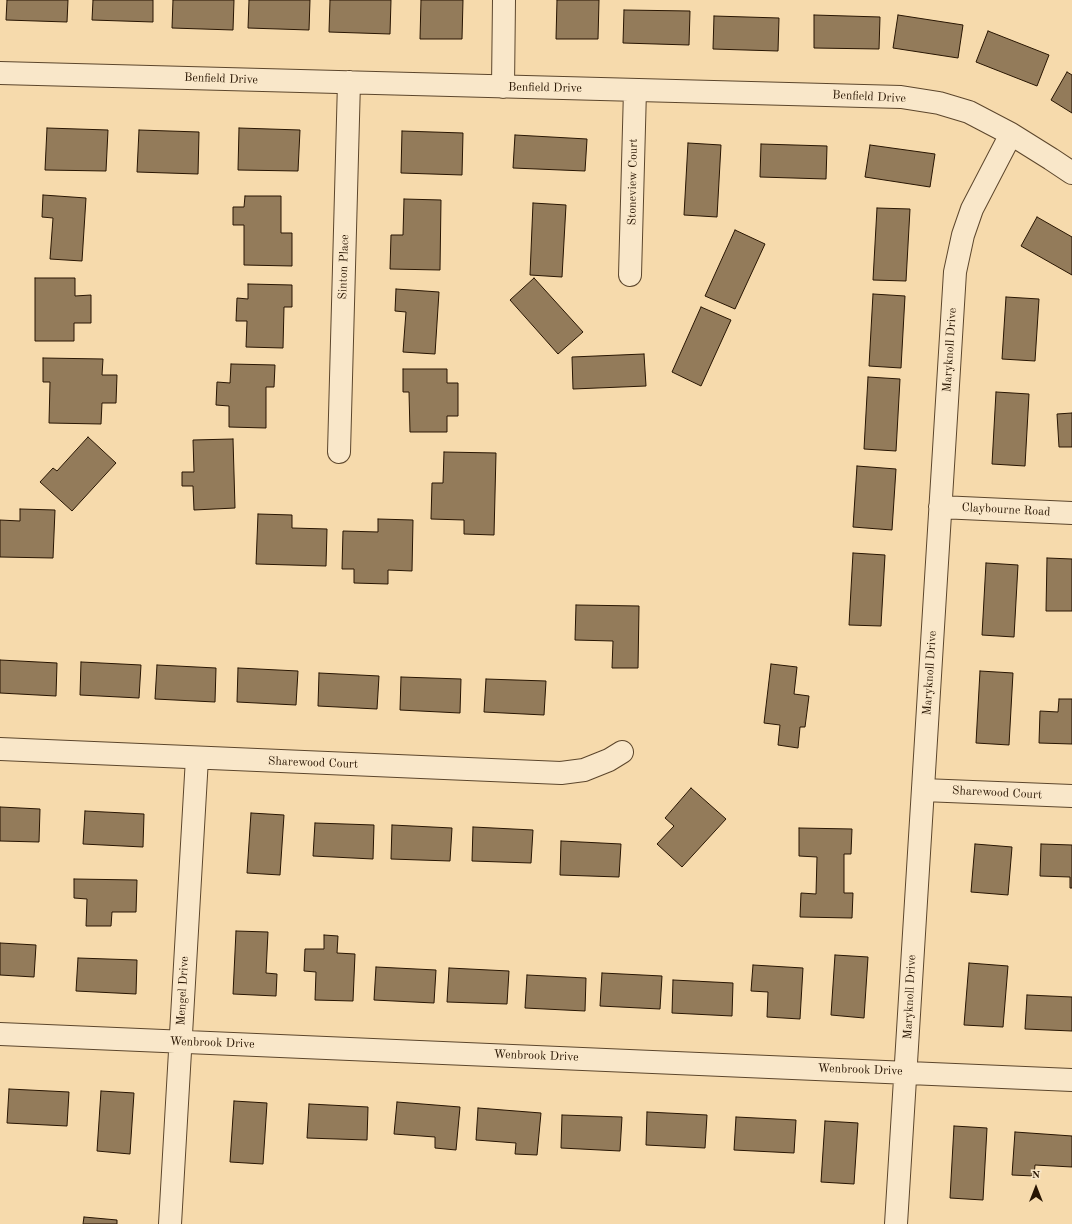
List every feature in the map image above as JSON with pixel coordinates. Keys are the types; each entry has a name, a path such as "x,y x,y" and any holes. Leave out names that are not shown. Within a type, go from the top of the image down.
{"street":[{"path":"503,87 504,0"},
{"name":"Benfield Drive","path":"0,73 901,97 939,103 969,112 1011,134 1051,158 1072,174"},
{"name":"Sinton Place","path":"339,452 349,82"},
{"name":"Stoneview Court","path":"630,275 635,90"},
{"name":"Maryknoll Drive","path":"896,1224 955,272 963,235 972,209 1011,134"},
{"name":"Claybourne Road","path":"940,507 1072,513"},
{"name":"Sharewood Court","path":"0,750 561,773 584,770 609,760 622,752"},
{"name":"Mengel Drive","path":"170,1224 197,758"},
{"name":"Sharewood Court","path":"923,790 1072,796"},
{"name":"Wenbrook Drive","path":"0,1034 1072,1080"}],"building":[{"path":"7,0 68,0 67,22 6,20"},
{"path":"93,0 153,0 153,22 92,20"},
{"path":"173,0 234,0 233,30 172,28"},
{"path":"249,0 310,0 309,30 248,28"},
{"path":"330,0 391,0 390,34 329,32"},
{"path":"421,0 463,0 462,39 420,39"},
{"path":"557,0 599,0 598,39 556,39"},
{"path":"624,10 690,11 689,45 623,43"},
{"path":"814,15 880,17 879,49 814,48"},
{"path":"898,15 963,25 958,58 893,48"},
{"path":"714,16 779,18 778,51 713,49"},
{"path":"988,31 1049,55 1037,86 976,62"},
{"path":"1067,72 1072,75 1072,113 1051,100"},
{"path":"47,128 108,130 106,171 45,170"},
{"path":"239,128 300,130 298,171 238,170"},
{"path":"139,130 199,132 198,174 137,172"},
{"path":"402,131 463,133 462,175 401,173"},
{"path":"515,135 587,139 585,171 513,168"},
{"path":"688,143 721,145 717,217 684,215"},
{"path":"761,144 827,146 826,179 760,177"},
{"path":"870,145 935,154 930,187 865,177"},
{"path":"43,195 86,198 82,261 50,259 53,218 42,217"},
{"path":"245,196 281,196 281,233 292,233 292,266 244,265 244,225 233,225 233,207 244,207"},
{"path":"404,199 441,200 440,270 390,269 391,235 403,235"},
{"path":"533,203 566,205 562,277 530,275"},
{"path":"877,208 910,209 906,281 873,280"},
{"path":"1037,217 1072,237 1072,275 1021,246"},
{"path":"735,230 765,244 735,309 705,296"},
{"path":"35,278 75,278 75,296 91,295 91,323 74,323 74,341 35,341"},
{"path":"534,278 583,332 558,354 510,300"},
{"path":"248,284 292,285 292,307 284,307 283,348 246,347 247,321 236,321 237,298 248,299"},
{"path":"396,289 439,292 435,354 403,352 406,312 395,311"},
{"path":"873,294 905,296 901,368 869,366"},
{"path":"1006,297 1039,299 1035,361 1002,359"},
{"path":"701,307 731,320 701,386 672,372"},
{"path":"644,354 646,386 573,389 572,357"},
{"path":"43,358 103,359 102,375 117,375 116,403 102,403 101,424 49,423 50,382 43,382"},
{"path":"231,364 275,365 274,387 266,387 266,428 229,427 229,406 216,405 217,382 230,383"},
{"path":"403,369 447,369 447,383 458,383 458,416 447,416 447,432 410,432 409,392 403,392"},
{"path":"868,377 900,379 896,451 864,449"},
{"path":"996,392 1029,394 1025,466 992,464"},
{"path":"1072,413 1072,447 1059,447 1057,414"},
{"path":"88,437 116,463 72,511 40,482 53,468 57,471"},
{"path":"233,439 235,508 194,510 193,486 182,486 182,472 194,472 193,440"},
{"path":"444,452 496,453 494,535 464,534 464,520 431,519 432,483 443,483"},
{"path":"857,466 896,469 892,530 853,527"},
{"path":"20,509 55,510 53,558 0,557 0,520 20,521"},
{"path":"258,514 292,515 292,528 327,529 326,566 256,564"},
{"path":"378,519 413,520 412,571 388,570 388,584 354,583 354,569 342,569 343,531 378,532"},
{"path":"853,553 885,555 881,626 849,625"},
{"path":"1047,558 1072,559 1072,611 1046,611"},
{"path":"986,563 1018,565 1014,637 982,635"},
{"path":"576,605 639,606 638,668 612,668 613,641 575,640"},
{"path":"0,660 57,663 56,696 0,693"},
{"path":"81,662 141,665 139,698 80,695"},
{"path":"771,664 797,667 794,694 809,696 805,727 800,727 798,748 778,745 780,725 764,723"},
{"path":"157,665 216,668 215,702 155,699"},
{"path":"238,668 298,671 296,705 237,702"},
{"path":"980,671 1013,673 1009,745 976,743"},
{"path":"319,673 379,676 377,709 318,706"},
{"path":"401,677 461,679 460,713 400,710"},
{"path":"486,679 546,681 544,715 484,712"},
{"path":"1059,699 1072,699 1072,744 1039,743 1040,711 1058,712"},
{"path":"691,788 726,819 682,867 657,844 674,826 665,818"},
{"path":"0,807 40,809 39,842 0,841"},
{"path":"85,811 144,814 143,847 83,844"},
{"path":"251,813 284,815 280,875 247,873"},
{"path":"315,823 374,825 373,859 313,856"},
{"path":"392,825 452,828 450,861 391,859"},
{"path":"473,827 533,830 531,863 472,861"},
{"path":"799,828 852,829 851,854 844,854 844,893 853,893 852,918 800,917 801,893 816,894 817,857 799,856"},
{"path":"561,841 621,844 619,877 560,875"},
{"path":"975,844 1012,847 1008,895 971,892"},
{"path":"1041,844 1072,845 1072,888 1070,888 1070,877 1040,876"},
{"path":"74,879 137,880 136,912 112,912 111,926 86,926 87,899 74,898"},
{"path":"236,931 268,932 266,973 277,974 276,996 233,994"},
{"path":"324,935 338,936 337,953 355,954 353,1001 315,1000 316,972 304,971 305,949 324,949"},
{"path":"0,943 36,945 34,977 0,975"},
{"path":"835,955 868,957 864,1018 831,1015"},
{"path":"78,958 137,960 136,994 76,991"},
{"path":"969,963 1008,966 1003,1027 964,1025"},
{"path":"753,965 803,968 800,1019 767,1017 768,992 751,991"},
{"path":"376,967 436,970 434,1003 374,1000"},
{"path":"449,968 509,971 507,1004 447,1002"},
{"path":"602,973 662,976 660,1009 600,1006"},
{"path":"527,975 586,978 585,1011 525,1008"},
{"path":"673,980 733,983 732,1016 672,1013"},
{"path":"1027,995 1072,997 1072,1031 1025,1029"},
{"path":"9,1089 69,1092 67,1126 7,1123"},
{"path":"101,1091 134,1093 130,1154 97,1151"},
{"path":"234,1101 267,1103 263,1164 230,1162"},
{"path":"397,1102 460,1107 456,1150 435,1148 435,1137 394,1134"},
{"path":"309,1104 368,1107 367,1140 307,1138"},
{"path":"478,1108 541,1113 537,1155 515,1154 516,1143 476,1140"},
{"path":"647,1112 707,1115 705,1148 646,1145"},
{"path":"562,1115 622,1117 620,1151 561,1148"},
{"path":"736,1117 796,1120 794,1153 734,1150"},
{"path":"825,1121 858,1123 854,1184 821,1182"},
{"path":"954,1126 987,1128 983,1200 950,1198"},
{"path":"1015,1132 1072,1136 1072,1167 1035,1165 1034,1176 1012,1175"},
{"path":"84,1217 117,1220 117,1224 83,1224"}]}
